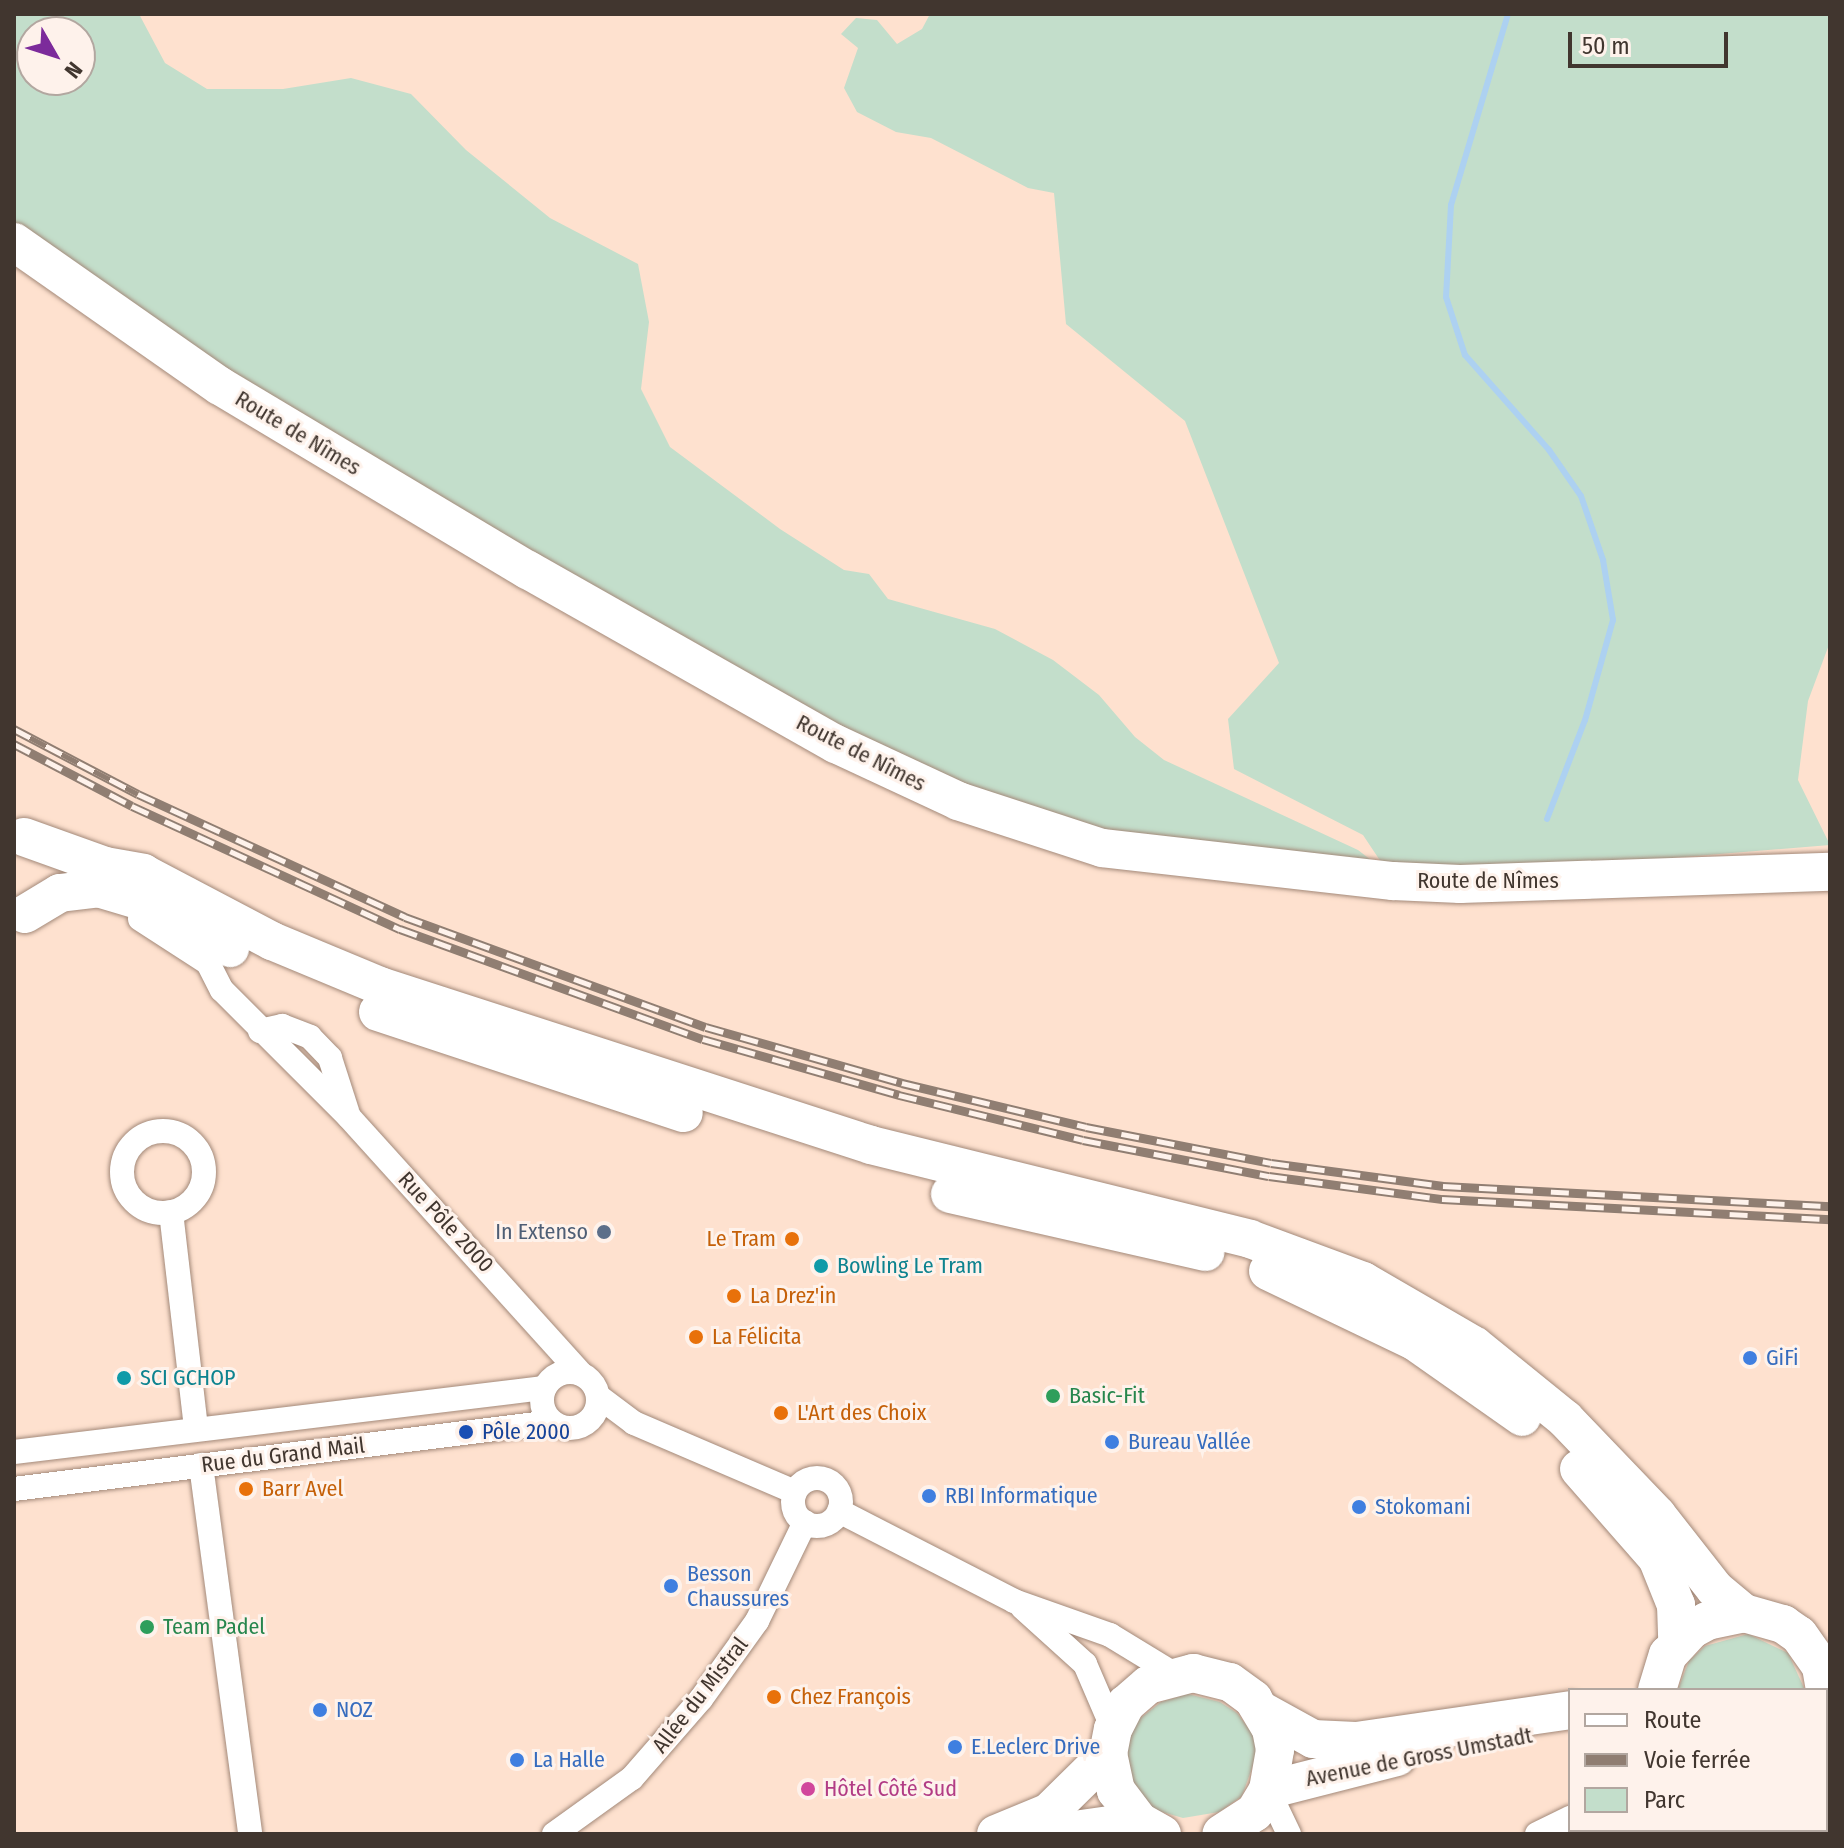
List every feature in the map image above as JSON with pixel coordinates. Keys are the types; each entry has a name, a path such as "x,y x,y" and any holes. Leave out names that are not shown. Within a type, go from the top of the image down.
{"main road":[{"name":"Route de Nîmes","path":"14,242 220,386 461,530 836,744 958,801 1102,848 1393,881 1460,884 1830,872"},
{"path":"19,830 34,875 20,922"},
{"path":"19,830 105,866 143,873 272,941 380,986 871,1145 1236,1235 1363,1281 1475,1346 1565,1419 1657,1515 1715,1589 1744,1613 1814,1637 1825,1688"},
{"path":"20,922 44,899 78,888 118,892 316,989 479,1047 859,1168 1021,1213 1235,1260 1346,1304 1446,1360 1518,1413 1579,1469 1657,1558 1676,1605 1666,1667"},
{"path":"1631,1688 1666,1667 1707,1621 1744,1613"},
{"path":"996,1834 1049,1812 1110,1741 1126,1704 1148,1685 1174,1674"},
{"name":"Avenue de Gross Umstadt","path":"1174,1674 1212,1675 1230,1682 1262,1711 1313,1739 1356,1741 1568,1710"},
{"path":"1221,1834 1255,1812 1268,1790 1275,1750 1262,1711"},
{"name":"Avenue de Gross Umstadt","path":"1268,1790 1400,1756 1568,1731"},
{"path":"1110,1741 1116,1791 1150,1828"},
{"path":"1046,1834 1150,1828"}],"street":[{"name":"Rue Pôle 2000","path":"118,892 140,918 208,963 222,990 349,1117 580,1373"},
{"path":"171,1212 196,1429 183,1440 183,1452 190,1462 201,1465 250,1834"},
{"path":"540,1329 546,1385 542,1406 552,1422 569,1428 586,1423 634,1423"},
{"path":"546,1385 559,1374 580,1373 598,1396 634,1423 795,1492"},
{"name":"Rue du Grand Mail","path":"14,1452 546,1385"},
{"path":"586,1423 598,1396"},
{"name":"Rue du Grand Mail","path":"14,1489 552,1422"},
{"path":"815,1478 831,1482 840,1495 839,1511 824,1524 805,1522 795,1509 795,1492 815,1478"},
{"path":"839,1511 1014,1601 1110,1635 1174,1674"},
{"name":"Allée du Mistral","path":"554,1834 632,1778 701,1699 757,1621 805,1522"},
{"path":"1014,1601 1085,1664 1110,1741"},
{"path":"1268,1790 1289,1834"},
{"path":"1537,1834 1568,1819"}],"green space":[{"path":"14,14 139,14 165,63 207,89 283,89 351,78 411,94 466,150 550,218 638,264 649,322 641,389 670,447 780,529 844,570 869,574 888,599 995,629 1053,660 1099,695 1135,737 1164,760 1358,850 1389,874 1363,835 1234,769 1228,719 1279,663 1185,421 1066,324 1054,193 1028,188 931,138 896,132 857,112 844,88 858,48 841,34 856,18 877,20 897,44 922,29 930,14 1830,14 1830,642 1808,701 1798,780 1830,845 1393,881 1102,848 836,744 14,242"},
{"path":"1748,1634 1788,1653 1804,1688 1678,1688 1689,1661 1705,1646"},
{"path":"1188,1694 1220,1702 1237,1713 1255,1737 1257,1754 1242,1796 1219,1812 1183,1818 1152,1809 1132,1790 1125,1739 1133,1724 1161,1702"}],"waterway":[{"path":"1508,14 1451,205 1446,297 1465,355 1549,450 1581,496 1603,560 1613,620 1585,720 1547,819"}],"railway":[{"path":"14,729 138,794 405,917 706,1027 902,1083 1086,1127 1271,1163 1443,1186 1830,1206"},
{"path":"14,744 132,806 400,929 703,1039 899,1095 1083,1140 1269,1176 1442,1199 1830,1219"}],"place":[{"name":"In Extenso","path":"604,1232"},
{"name":"Le Tram","path":"792,1239"},
{"name":"Bowling Le Tram","path":"821,1266"},
{"name":"La Drez'in","path":"734,1296"},
{"name":"La Félicita","path":"696,1337"},
{"name":"GiFi","path":"1750,1358"},
{"name":"SCI GCHOP","path":"124,1378"},
{"name":"Basic-Fit","path":"1053,1396"},
{"name":"L'Art des Choix","path":"781,1413"},
{"name":"Pôle 2000","path":"466,1432"},
{"name":"Bureau Vallée","path":"1112,1442"},
{"name":"Barr Avel","path":"246,1489"},
{"name":"RBI Informatique","path":"929,1496"},
{"name":"Stokomani","path":"1359,1507"},
{"name":"Besson Chaussures","path":"671,1586"},
{"name":"Team Padel","path":"147,1627"},
{"name":"Chez François","path":"774,1697"},
{"name":"NOZ","path":"320,1710"},
{"name":"E.Leclerc Drive","path":"955,1747"},
{"name":"La Halle","path":"517,1760"},
{"name":"Hôtel Côté Sud","path":"808,1789"}]}
